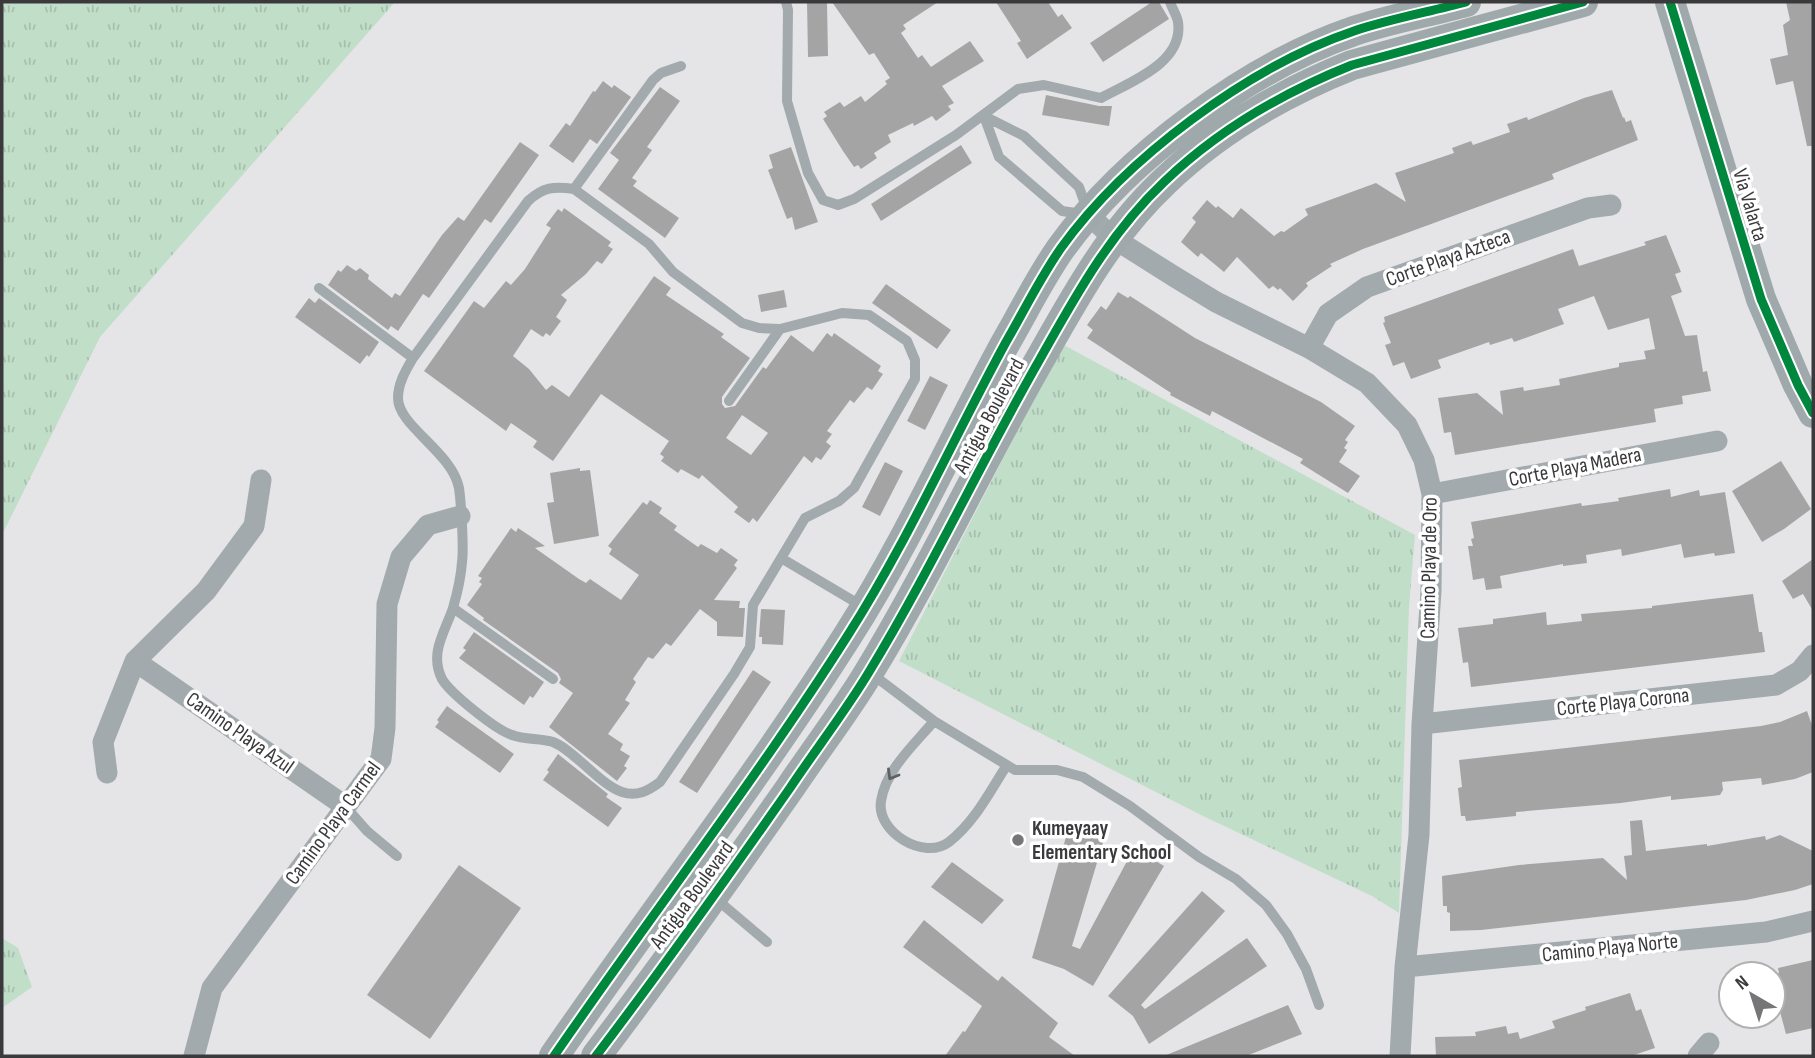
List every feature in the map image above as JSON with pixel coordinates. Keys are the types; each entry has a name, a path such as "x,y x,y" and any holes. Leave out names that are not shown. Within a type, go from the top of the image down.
{"main road":[{"name":"Antigua Boulevard","path":"555,1056 703,849 842,645 914,519 1030,300 1061,249 1089,215 1146,157 1177,131 1210,107 1279,65 1353,32 1466,2"},
{"name":"Antigua Boulevard","path":"596,1056 713,897 870,672 941,546 1036,365 1093,267 1113,238 1154,192 1190,158 1229,128 1282,96 1352,65 1583,2"},
{"name":"Via Valarta","path":"1670,2 1761,299 1798,386 1813,413"},
{"path":"864,607 880,622 887,640"},
{"path":"703,849 702,870 713,897"}],"street":[{"name":"Corte Playa Azteca","path":"1309,348 1328,314 1367,287 1588,208 1611,205"},
{"name":"Camino Playa de Oro","path":"1089,215 1113,238 1216,302 1309,348 1367,383 1407,425 1424,460 1432,494 1431,591 1422,724 1419,835 1405,967 1400,1056"},
{"name":"Corte Playa Madera","path":"1432,494 1717,440"},
{"path":"107,773 103,742 135,661 206,591 254,526 261,480"},
{"name":"Camino Playa Carmel","path":"194,1056 212,988 381,758 386,704 387,604 401,557 428,525 460,516"},
{"name":"Corte Playa Corona","path":"1422,724 1776,685 1800,671 1813,655"},
{"name":"Camino Playa Azul","path":"135,661 345,806"},
{"name":"Camino Playa Norte","path":"1405,967 1766,932 1813,921"}],"lane":[{"path":"786,2 787,101 808,173 823,200 838,205 855,199 984,116 1018,89 1044,85 1101,98 1137,78 1168,57 1177,43 1178,22 1170,2"},
{"path":"574,189 653,80 661,73 681,66"},
{"path":"984,116 1024,135 1079,187 1089,215 1062,211 999,157 984,116"},
{"path":"553,186 574,189 649,244 673,272 742,323 759,328 780,329 842,313 869,315 907,341 915,360 915,379 854,488 839,501 805,518 753,605 750,647 660,782 648,791 635,795 619,792 554,742 509,734 460,699 443,681 438,669 438,641 453,608 463,560 459,487 448,461 400,407 398,396 402,379 413,358 528,201 538,192 553,186"},
{"path":"319,288 413,358"},
{"path":"729,401 780,329"},
{"path":"781,558 864,607"},
{"path":"453,608 553,679"},
{"path":"870,672 934,721 1015,770 1057,769 1083,777 1130,806 1199,857 1236,879 1266,905 1287,934 1306,969 1319,1005"},
{"path":"934,721 899,763 885,786 880,803 883,816 891,829 904,840 931,848 947,844 969,824 1007,765"},
{"path":"345,806 367,831 397,856"},
{"path":"713,897 767,942"}],"green space":[{"path":"5,2 395,2 100,337 2,535 2,12"},
{"path":"1062,344 1415,535 1409,607 1399,913 1372,896 1201,815 899,661"},
{"path":"2,938 18,948 32,987 2,1008"}],"building":[{"path":"807,2 827,2 828,56 808,57"},
{"path":"832,2 938,2 903,25 906,29 901,33 918,58 922,55 931,67 970,41 984,61 942,86 954,103 948,106 951,110 936,121 932,116 888,135 891,142 874,153 877,158 861,169 858,165 854,167 843,151 823,119 827,116 824,112 840,102 844,107 861,96 865,102 887,84 885,81 890,78 874,53 869,55"},
{"path":"996,2 1048,2 1058,17 1062,14 1072,28 1027,59 1017,43 1021,41"},
{"path":"1152,2 1159,2 1169,19 1103,62 1090,43"},
{"path":"1786,2 1813,2 1813,146 1807,146 1793,81 1776,85 1770,59 1788,55 1783,25 1790,20"},
{"path":"603,81 631,97 597,144 590,139 573,163 549,146 566,123 570,126 593,91 595,92"},
{"path":"660,87 680,101 647,147 652,150 632,178 637,181 633,186 679,218 665,238 598,189 619,160 610,153"},
{"path":"1612,90 1623,118 1626,122 1631,120 1638,140 1552,174 1554,179 1363,249 1330,264 1332,266 1306,283 1308,286 1293,301 1280,288 1278,290 1273,286 1269,289 1237,257 1224,272 1201,253 1198,257 1181,242 1196,222 1192,218 1207,200 1233,218 1241,208 1274,236 1308,215 1305,209 1376,183 1406,202 1395,173 1454,153 1452,148 1471,141 1473,145 1510,132 1507,124 1527,117 1528,120"},
{"path":"1046,95 1099,106 1112,106 1109,126 1042,115"},
{"path":"520,142 539,155 491,223 485,219 429,298 423,294 398,331 391,326 388,330 328,285 338,270 341,272 347,265 356,271 360,268 369,275 368,279 392,298 395,293 400,296 442,235 458,217 464,221"},
{"path":"961,145 972,163 881,221 871,204"},
{"path":"791,147 818,222 795,230 792,217 787,219 768,170 773,168 769,155"},
{"path":"564,208 611,242 608,246 613,249 602,264 597,261 561,295 567,300 556,317 561,321 550,336 546,333 543,337 531,329 513,356 529,369 546,390 552,385 569,397 654,276 671,288 666,295 724,334 721,337 750,358 722,397 725,408 735,406 763,367 766,369 791,335 813,352 827,333 832,337 834,333 881,366 878,371 883,374 872,390 867,387 854,403 850,400 827,431 832,434 826,442 831,446 821,460 816,457 812,463 804,456 757,522 753,518 749,523 734,512 738,507 702,475 699,479 681,469 678,473 661,461 664,457 660,454 669,441 601,394 553,461 533,447 537,441 511,423 506,431 424,371 474,301 484,308 506,281 511,285 525,269 551,228 546,225 558,209 562,212","holes":["742,415 768,433 751,455 726,438"]},
{"path":"1666,235 1681,272 1675,274 1682,292 1671,296 1685,336 1697,335 1703,372 1707,371 1711,391 1682,396 1683,404 1654,409 1656,422 1455,455 1451,432 1444,433 1438,398 1477,393 1503,415 1500,391 1523,387 1524,391 1560,385 1559,379 1619,367 1619,363 1646,359 1644,351 1655,349 1649,318 1608,330 1594,296 1558,309 1564,324 1514,342 1512,338 1490,345 1489,342 1438,360 1441,368 1411,379 1404,362 1393,366 1385,345 1391,343 1383,323 1384,317 1573,249 1579,266 1646,245 1644,242"},
{"path":"886,284 951,330 937,349 872,303"},
{"path":"784,290 787,307 761,312 758,295"},
{"path":"1118,292 1128,298 1130,296 1195,338 1321,402 1355,426 1345,440 1348,442 1344,448 1347,450 1339,462 1360,476 1348,493 1300,463 1303,459 1212,411 1210,416 1170,395 1171,393 1087,338 1093,330 1087,325 1101,306 1106,310"},
{"path":"309,298 315,303 319,298 379,342 369,357 367,355 360,364 295,317"},
{"path":"930,376 948,385 925,430 907,421"},
{"path":"1781,461 1811,509 1762,542 1732,491"},
{"path":"885,462 903,471 880,516 862,507"},
{"path":"580,468 580,471 590,470 599,536 554,544 547,503 554,502 550,473"},
{"path":"1670,489 1671,497 1699,490 1700,496 1725,492 1735,553 1684,558 1681,544 1622,556 1621,549 1586,555 1587,563 1563,564 1500,576 1502,588 1486,590 1484,578 1473,580 1468,546 1473,546 1471,539 1474,538 1471,522 1581,503 1582,506 1619,501 1618,498"},
{"path":"650,500 662,508 659,513 677,526 674,530 698,547 701,544 717,553 721,548 738,560 734,565 737,568 714,600 740,601 739,608 745,608 743,637 717,636 717,622 700,609 671,646 666,643 653,659 648,657 633,679 636,682 625,700 630,703 608,734 623,744 620,750 630,756 624,766 627,768 617,781 549,727 573,693 559,683 561,679 558,673 483,620 484,618 467,605 482,584 479,582 482,578 478,576 511,528 516,532 518,528 545,546 535,548 579,579 586,583 590,579 621,600 639,575 609,554 612,549 608,546 643,502 647,505"},
{"path":"1813,559 1813,611 1803,594 1793,599 1782,581"},
{"path":"1753,594 1765,652 1471,687 1468,662 1463,663 1458,628 1493,624 1493,619 1546,612 1547,625 1582,621 1581,614 1652,608"},
{"path":"761,609 785,610 783,645 762,644 762,637 759,637"},
{"path":"474,632 544,682 533,698 530,696 524,705 459,658"},
{"path":"753,670 771,682 697,793 679,782"},
{"path":"447,706 514,754 500,773 435,727"},
{"path":"1807,711 1813,728 1813,772 1795,779 1762,785 1761,778 1722,782 1723,790 1720,795 1712,796 1671,800 1671,796 1516,812 1516,816 1466,821 1465,816 1461,816 1459,760 1761,726"},
{"path":"558,754 622,808 608,827 543,780"},
{"path":"1642,820 1646,851 1707,846 1765,836 1766,840 1780,835 1813,851 1813,884 1746,900 1481,930 1450,931 1450,913 1447,912 1447,906 1443,906 1442,876 1519,865 1603,858 1627,880 1624,856 1632,855 1630,821"},
{"path":"1069,826 1105,836 1072,946 1080,949 1134,848 1164,866 1093,986 1064,969 1032,958"},
{"path":"952,862 1004,900 982,924 931,887"},
{"path":"459,865 521,908 430,1039 367,995"},
{"path":"1202,891 1225,911 1141,1005 1145,1009 1247,938 1267,966 1149,1044 1133,1016 1108,996"},
{"path":"924,920 998,981 1002,976 1058,1023 1049,1037 1075,1056 945,1056 982,1006 903,947"},
{"path":"1813,960 1813,1028 1786,1034 1785,1030 1787,966"},
{"path":"1630,993 1636,1011 1641,1009 1655,1048 1631,1056 1436,1056 1435,1037 1476,1036 1475,1032 1506,1026 1508,1034 1518,1032 1520,1039 1555,1028 1552,1021 1586,1010 1585,1007"},
{"path":"1288,1005 1302,1034 1246,1056 1164,1056"}],"cycle path":[{"path":"554,1056 740,795 848,635 891,563 1039,283 1061,248 1088,214 1154,149 1192,119 1273,67 1354,31 1466,2"},
{"path":"596,1056 719,889 860,687 914,595 1018,398 1067,312 1095,266 1145,202 1206,146 1252,114 1326,76 1352,65 1583,2"},
{"path":"1670,2 1761,299 1813,413"}],"place":[{"name":"Kumeyaay Elementary School","path":"1018,840"}]}
